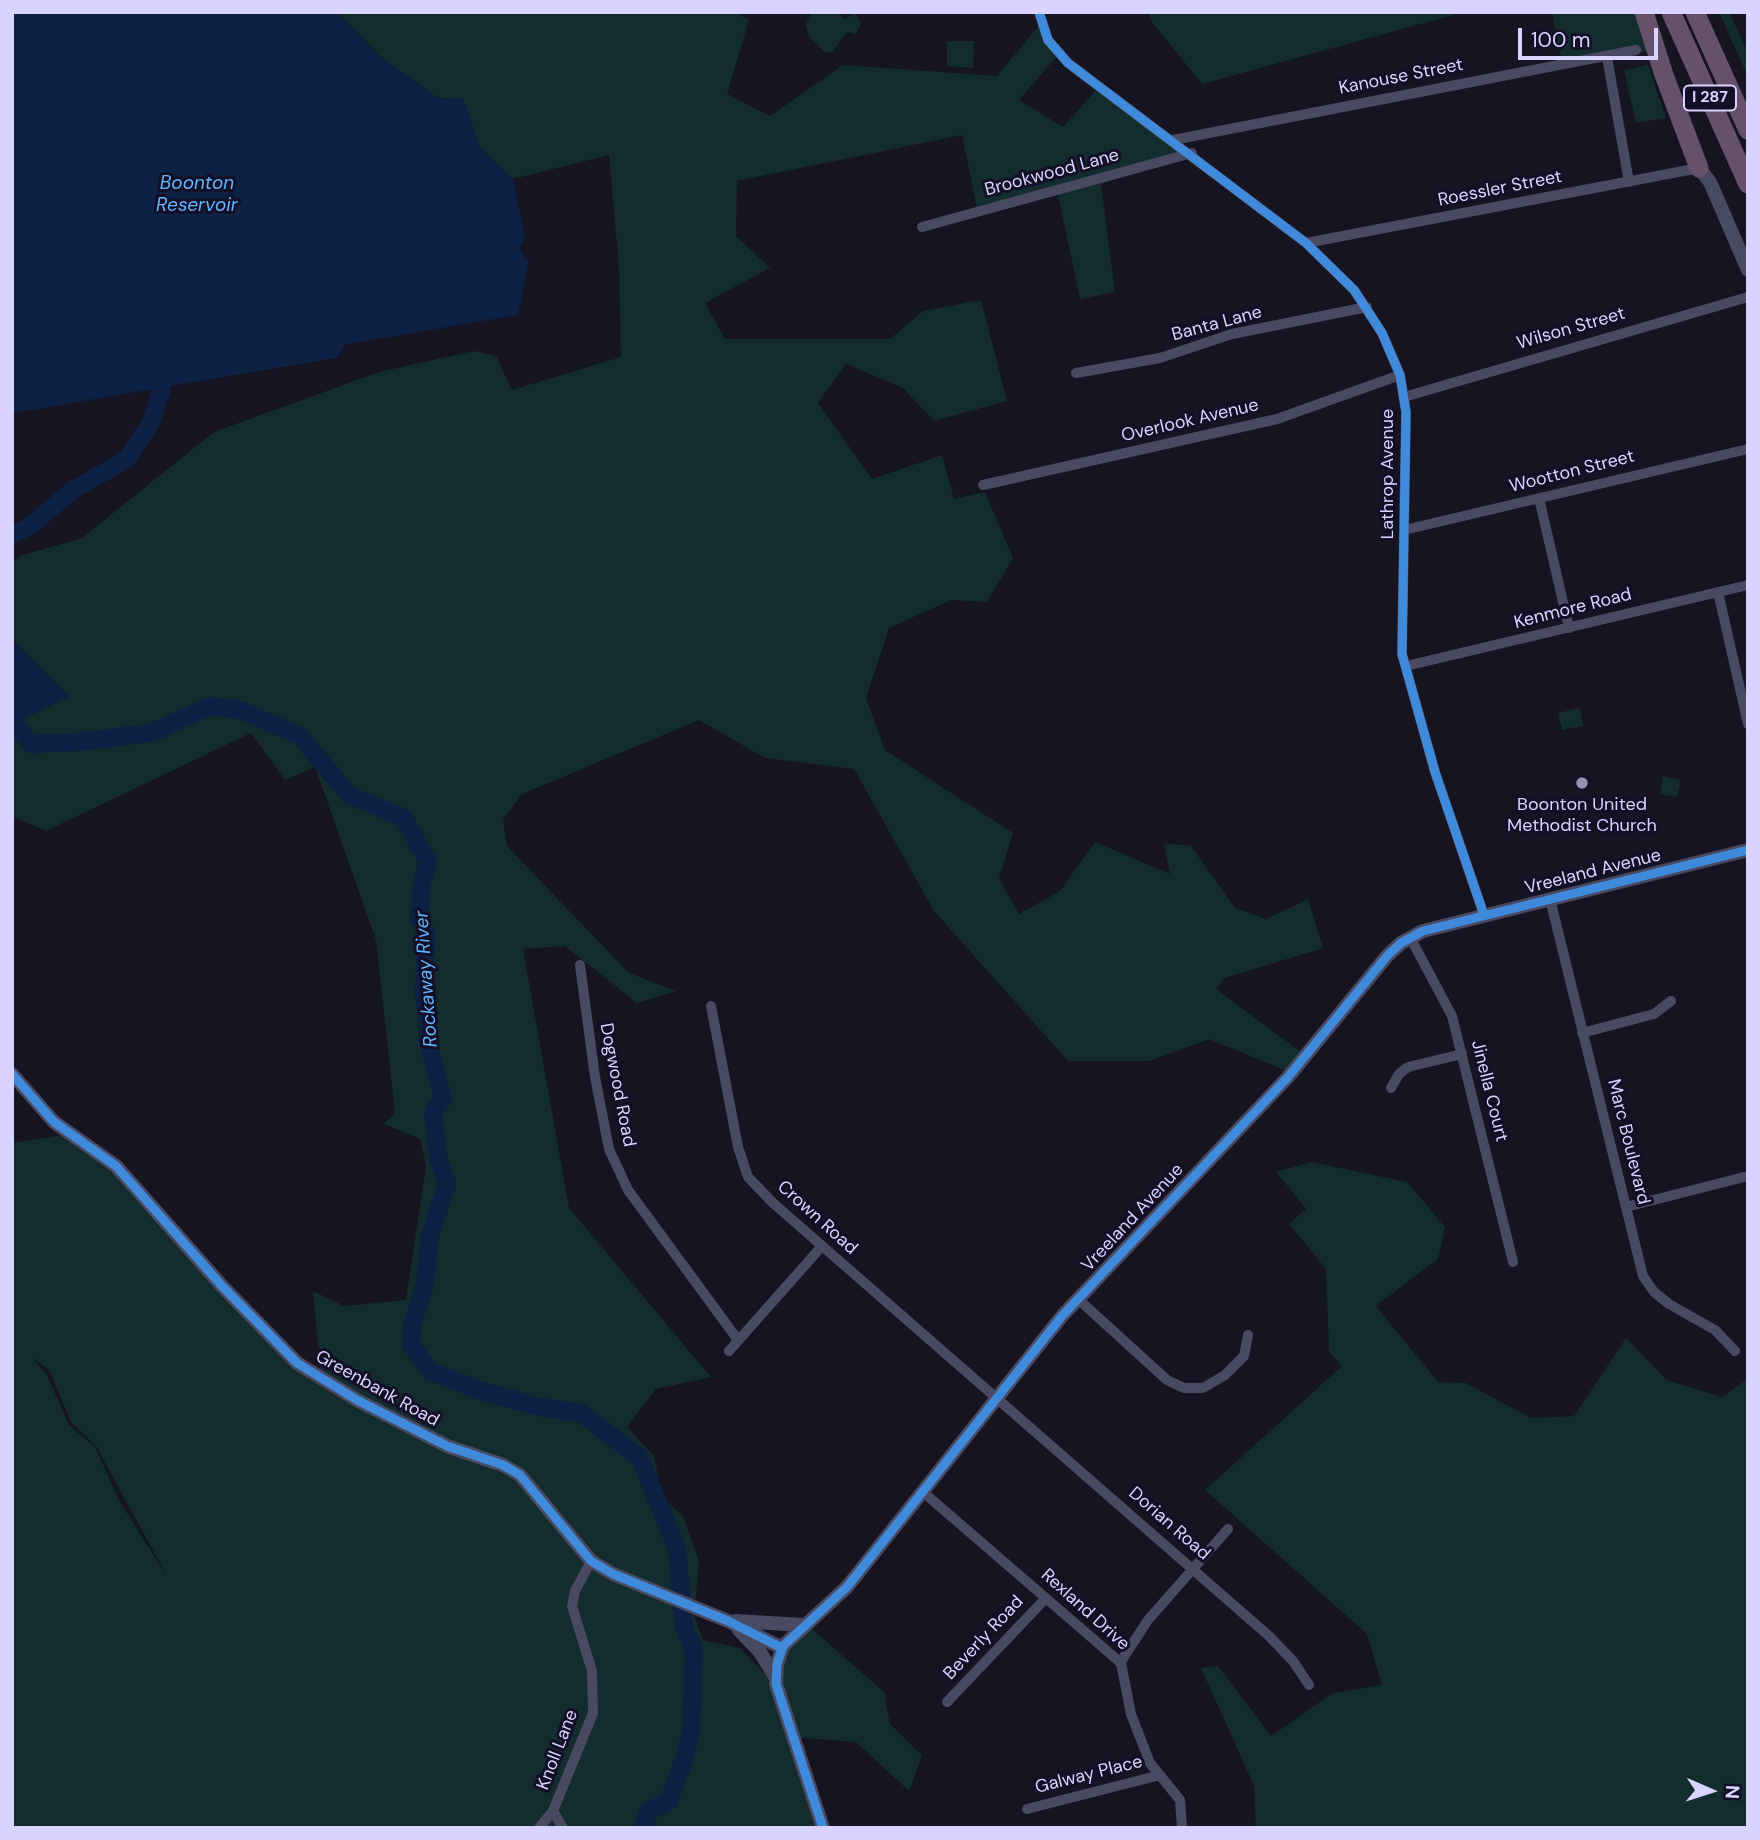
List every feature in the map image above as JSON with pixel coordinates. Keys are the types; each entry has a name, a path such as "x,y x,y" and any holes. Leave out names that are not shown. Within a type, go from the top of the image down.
{"highway":[{"path":"1644,12 1699,168"},
{"name":"I 287","path":"1671,12 1748,184"},
{"name":"I 287","path":"1695,12 1748,130"}],"street":[{"name":"Lathrop Avenue","path":"1039,12 1048,40 1062,57 1192,153 1306,243 1339,273 1367,307 1382,333 1399,375 1404,397 1402,654 1435,772 1484,915"},
{"name":"Kanouse Street","path":"1173,140 1636,50"},
{"path":"1607,57 1629,183"},
{"name":"Brookwood Lane","path":"922,228 1192,153"},
{"name":"Roessler Street","path":"1306,243 1699,168"},
{"path":"1699,168 1710,182 1748,270"},
{"name":"Wilson Street","path":"1404,397 1748,297"},
{"name":"Banta Lane","path":"1076,373 1160,358 1232,334 1367,307"},
{"name":"Overlook Avenue","path":"983,485 1277,419 1399,375"},
{"name":"Wootton Street","path":"1404,530 1748,449"},
{"path":"1539,498 1569,628"},
{"name":"Kenmore Road","path":"1406,666 1748,584"},
{"path":"1718,592 1748,724"},
{"name":"Vreeland Avenue","path":"782,1648 803,1625 847,1587 1078,1299 1288,1077 1379,964 1410,937 1484,915 1748,850"},
{"name":"Marc Boulevard","path":"1550,899 1639,1264 1646,1282 1669,1304 1715,1331 1735,1351"},
{"name":"Jinella Court","path":"1410,937 1443,997 1462,1054 1513,1262"},
{"name":"Dogwood Road","path":"580,965 595,1077 610,1149 628,1190 738,1340"},
{"path":"1583,1033 1654,1014 1671,1001"},
{"name":"Crown Road","path":"711,1006 738,1147 748,1177 821,1245 998,1397"},
{"path":"1391,1088 1399,1074 1408,1067 1462,1054"},
{"name":"Greenbank Road","path":"12,1074 54,1122 116,1166 222,1286 297,1363 323,1382 447,1446 503,1465 520,1475 590,1561 630,1583 727,1621 782,1648"},
{"path":"1626,1207 1748,1176"},
{"path":"729,1351 821,1245"},
{"path":"1078,1299 1167,1380 1184,1388 1203,1388 1225,1375 1244,1356 1248,1335"},
{"name":"Dorian Road","path":"998,1397 1269,1636 1293,1661 1309,1685"},
{"name":"Rexland Drive","path":"923,1492 1120,1663 1131,1714 1150,1763 1180,1800 1182,1828"},
{"path":"1120,1663 1148,1620 1228,1529"},
{"name":"Knoll Lane","path":"540,1828 553,1811 593,1713 592,1671 572,1606 575,1591 590,1561"},
{"name":"Beverly Road","path":"947,1702 1046,1598"},
{"name":"Greenbank Road","path":"727,1621 803,1625"},
{"name":"Greenbank Road","path":"727,1621 760,1652 776,1678"},
{"path":"782,1648 776,1678 780,1699 823,1828"},
{"name":"Galway Place","path":"1027,1809 1160,1775"},
{"path":"553,1811 563,1828"}],"green space":[{"path":"337,12 735,12 749,20 727,94 770,116 843,65 997,76 1041,23 1059,54 1019,100 1063,127 1099,87 1190,154 1101,184 1115,292 1080,299 1058,195 978,213 962,135 737,181 736,236 770,268 705,303 725,339 890,339 923,311 981,300 1007,401 934,421 903,388 846,364 818,403 872,479 942,455 954,499 985,492 1013,558 987,602 951,600 889,628 866,698 885,750 1013,833 999,878 1019,914 1060,891 1095,842 1170,874 1164,843 1191,846 1235,908 1266,919 1308,899 1323,948 1225,978 1216,989 1309,1058 1294,1074 1209,1039 1150,1061 1068,1061 934,911 854,769 765,758 699,720 522,794 503,820 507,846 629,973 676,991 637,1003 565,946 523,949 569,1208 711,1377 656,1389 627,1427 654,1456 662,1497 683,1516 699,1561 694,1615 703,1640 740,1648 772,1681 803,1621 884,1692 890,1724 922,1756 909,1791 856,1742 791,1737 821,1828 12,1828 12,1143 70,1134 103,1156 322,1387 313,1291 344,1306 406,1300 426,1166 420,1139 384,1124 395,1113 376,940 315,767 285,780 251,733 46,831 12,816 12,724 69,696 12,640 12,563 20,556 82,538 214,432 379,372 474,351 496,356 512,390 621,357 619,267 609,155 513,179 480,148 463,99 438,98 379,56","holes":["32,1358 49,1370 71,1422 96,1446 168,1578 120,1502 95,1447 69,1425 47,1375"]},
{"path":"811,12 836,12 845,19 855,13 861,23 856,34 847,32 832,53 825,52 809,37 806,25"},
{"path":"1149,12 1464,12 1202,84 1152,22"},
{"path":"1552,12 1639,12 1651,50 1563,68"},
{"path":"1719,12 1729,12 1748,53 1748,77"},
{"path":"947,41 974,41 973,68 947,66"},
{"path":"1648,65 1666,118 1636,123 1624,70"},
{"path":"1580,708 1583,726 1562,730 1558,713"},
{"path":"1663,776 1681,780 1677,797 1660,794"},
{"path":"1311,1162 1407,1182 1445,1227 1438,1259 1376,1306 1438,1382 1466,1383 1531,1418 1574,1416 1626,1338 1667,1380 1722,1397 1748,1379 1748,1828 1256,1828 1254,1786 1201,1668 1218,1666 1271,1736 1333,1693 1382,1685 1367,1634 1205,1490 1342,1366 1329,1352 1326,1269 1289,1224 1306,1209 1276,1172"}],"water":[{"name":"Boonton Reservoir","path":"12,12 337,12 379,56 438,98 463,99 480,148 513,179 525,236 520,247 529,260 518,315 346,344 337,358 12,413"},
{"path":"12,640 69,696 12,724"}],"waterway":[{"name":"Rockaway River","path":"12,535 30,526 74,489 126,460 151,422 162,388 158,365"},
{"name":"Rockaway River","path":"12,720 31,744 78,742 151,733 210,706 240,710 300,736 349,795 404,818 428,862 422,882 419,919 426,932 424,991 429,1046 443,1098 433,1113 438,1158 447,1184 429,1239 425,1284 412,1326 411,1345 430,1371 481,1391 540,1407 581,1413 640,1458 677,1549 684,1627 694,1650 691,1730 686,1753 669,1801 649,1811 643,1828"}],"cycle path":[{"path":"1039,12 1048,40 1068,63 1306,243 1354,290 1382,333 1400,375 1406,412 1402,654 1435,772 1484,915"},
{"path":"823,1828 776,1684 777,1664 783,1646 847,1587 1062,1316 1288,1077 1387,956 1401,943 1423,931 1748,850"},
{"path":"12,1074 54,1122 116,1166 222,1286 297,1363 357,1400 447,1446 503,1465 520,1475 591,1561 613,1574 728,1621 782,1648"}],"place":[{"name":"Boonton United Methodist Church","path":"1582,783"}]}
